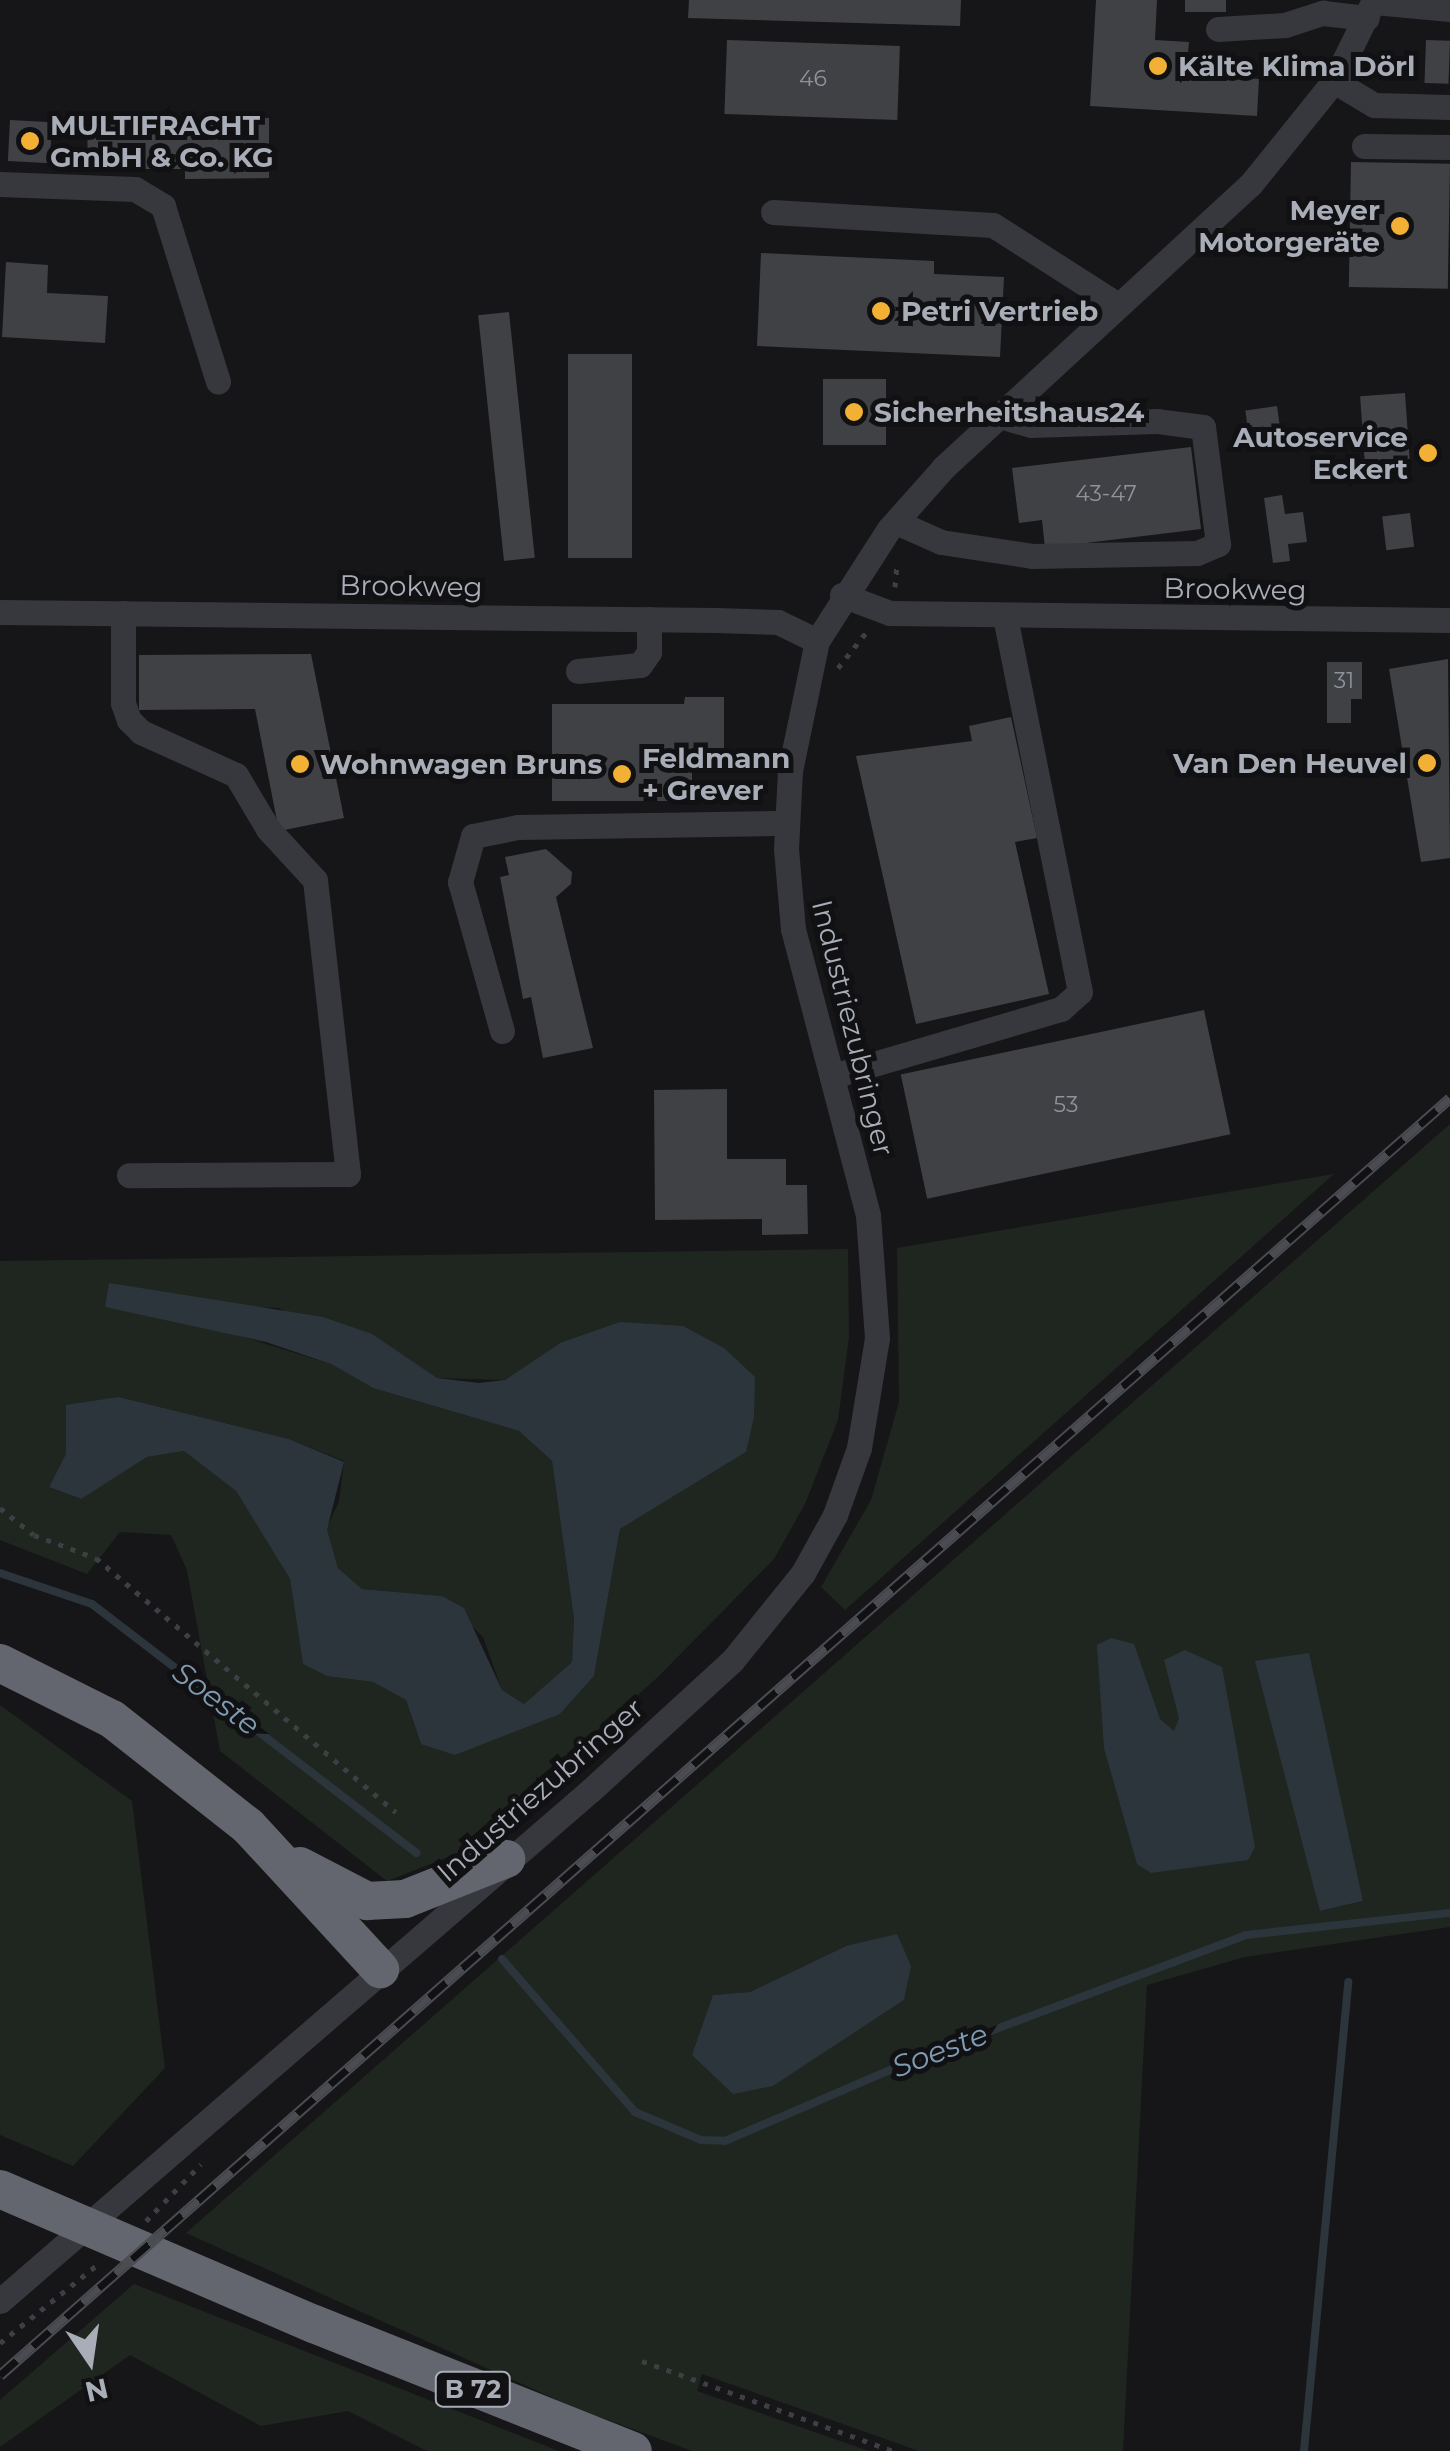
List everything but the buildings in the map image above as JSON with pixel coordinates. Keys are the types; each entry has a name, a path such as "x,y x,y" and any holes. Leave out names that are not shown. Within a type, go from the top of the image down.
{"highway":[{"path":"0,1664 112,1719 276,1853 380,1969"},
{"path":"276,1853 367,1902 405,1899 506,1859"},
{"name":"B 72","path":"4,2191 211,2282 633,2451"}],"street":[{"path":"1218,29 1284,24 1372,6 1450,10"},
{"name":"Industriezubringer","path":"0,2301 732,1661 784,1600 834,1515 867,1412 878,1301 868,1215 793,929 787,823 800,704 818,641 842,595 996,416 1250,185 1334,80 1372,6"},
{"path":"1334,80 1374,105 1450,107"},
{"path":"1364,146 1450,147"},
{"path":"0,184 135,189 163,206 218,382"},
{"path":"773,212 993,225 1118,305"},
{"path":"903,525 941,542 1032,556 1196,554 1218,544 1203,428 1158,421 1031,425 996,416"},
{"name":"Brookweg","path":"842,595 880,611 1005,617 1450,620"},
{"name":"Brookweg","path":"0,612 778,622 818,641"},
{"path":"123,614 123,703 129,720 141,732 236,775 268,829 315,880 348,1174 130,1175"},
{"path":"833,1076 1061,1008 1080,992 1005,617"},
{"path":"578,672 640,666 649,652 648,619"},
{"path":"502,1031 460,882 473,836 518,828 787,823"}],"path":[{"path":"826,681 900,580 895,548 903,525"},
{"path":"0,1508 34,1534 96,1558 396,1812"},
{"path":"141,2225 209,2157"},
{"path":"0,2343 102,2260"},
{"path":"642,2360 894,2451"}],"shaded area":[{"path":"1450,1124 1450,1927 1245,1957 1147,1985 1123,2451 919,2451 702,2374 697,2391 869,2451 692,2451 573,2407 186,2233","holes":["1308,1653 1363,1901 1321,1911","846,1946 904,2000 773,2086 733,2093 713,1995 750,1992"]},
{"path":"1334,1174 845,1610 821,1587 871,1500 899,1402 897,1248"},
{"path":"848,1249 849,1337 838,1420 805,1504 774,1559 658,1677 459,1853 387,1881 220,1751 187,1570 171,1535 120,1532 87,1574 0,1540 0,1261","holes":["109,1283 225,1306 278,1308 437,1378 505,1380 560,1343 746,1452 620,1529 594,1676 560,1714 421,1744 406,1700 373,1682 327,1676 303,1664 290,1579 236,1491 184,1451 147,1457 80,1499 49,1487 66,1455 119,1397 289,1439 344,1461 339,1501 326,1530 338,1568 362,1589 442,1596 483,1637 502,1690 524,1704 572,1662 574,1619 552,1461 519,1431 373,1388 331,1364 195,1322"]},
{"path":"109,1283 323,1317 372,1334 437,1378 479,1383 505,1380 560,1343 620,1322 683,1326 724,1348 755,1377 754,1417 746,1452 620,1529 594,1676 560,1714 455,1755 421,1744 406,1700 373,1682 327,1676 303,1664 290,1579 236,1491 184,1451 147,1457 81,1499 49,1487 66,1454 66,1405 119,1397 289,1439 344,1462 327,1530 338,1568 362,1589 442,1596 464,1608 502,1690 524,1704 572,1662 574,1619 552,1461 519,1431 373,1388 331,1364 266,1342 105,1307"},
{"path":"1111,1638 1134,1644 1160,1719 1174,1731 1179,1718 1164,1660 1185,1650 1222,1667 1255,1847 1248,1860 1151,1873 1137,1864 1104,1748 1097,1645"},
{"path":"1309,1653 1363,1901 1320,1911 1255,1661"},
{"path":"0,1705 132,1801 165,2068 73,2166 0,2135"},
{"path":"897,1934 911,1966 904,2000 773,2086 733,2094 692,2055 713,1995 750,1992 846,1946"},
{"path":"134,2284 559,2451 427,2451 348,2411 261,2426 130,2355 0,2447 0,2400"}],"waterway":[{"name":"Soeste","path":"0,1573 92,1604 417,1853"},
{"name":"Soeste","path":"502,1959 635,2112 701,2140 725,2141 911,2061 1246,1935 1450,1913"},
{"path":"1304,2451 1348,1982"}],"railway":[{"path":"0,2375 1450,1098"}],"place":[{"name":"Kälte Klima Dörl","path":"1158,66"},
{"name":"MULTIFRACHT GmbH & Co. KG","path":"30,141"},
{"name":"Meyer Motorgeräte","path":"1400,226"},
{"name":"Petri Vertrieb","path":"881,311"},
{"name":"Sicherheitshaus24","path":"854,412"},
{"name":"Autoservice Eckert","path":"1428,453"},
{"name":"Van Den Heuvel","path":"1427,763"},
{"name":"Wohnwagen Bruns","path":"300,764"},
{"name":"Feldmann + Grever","path":"622,774"}]}
